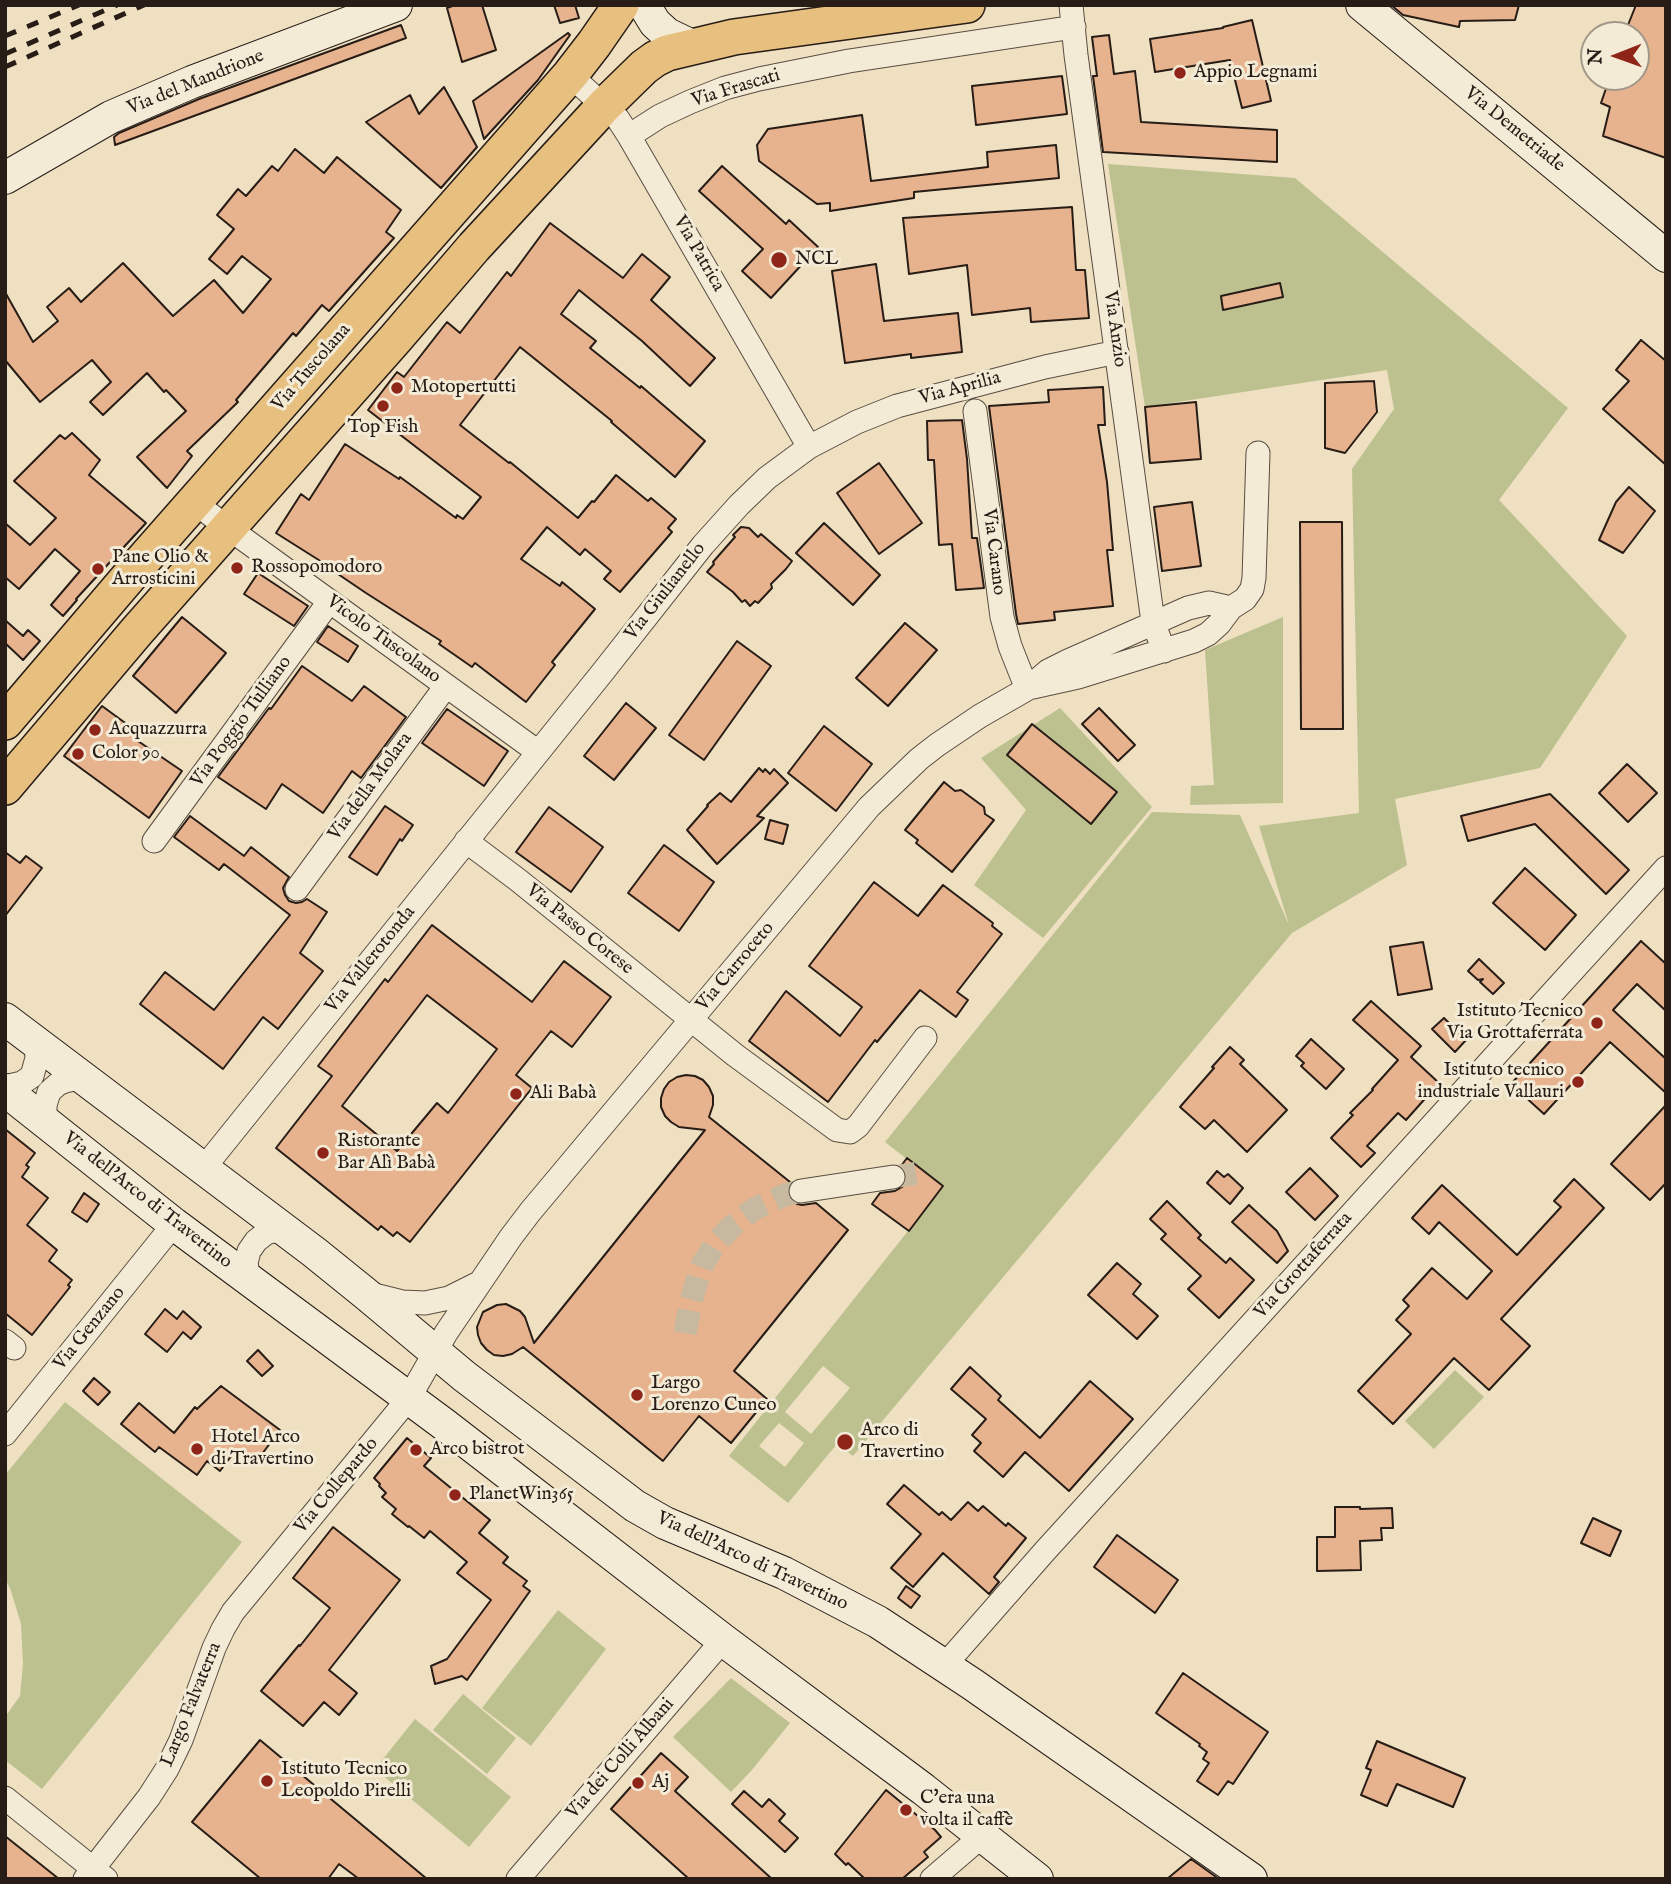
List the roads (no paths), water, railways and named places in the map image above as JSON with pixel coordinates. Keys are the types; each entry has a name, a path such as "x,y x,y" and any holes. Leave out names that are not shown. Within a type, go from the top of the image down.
{"main road":[{"name":"Via del Mandrione","path":"5,178 111,117 192,82 396,5"},
{"name":"Via Tuscolana","path":"5,722 196,499 570,75 621,5"},
{"path":"644,5 655,23 667,34 692,46"},
{"path":"5,787 82,695 458,266 604,106 655,59 673,51 734,37 967,5"},
{"name":"Via Demetriade","path":"1362,5 1666,256"},
{"name":"Via dell'Arco di Travertino","path":"5,1019 287,1232 434,1351 645,1513 784,1573 878,1622 1251,1879"},
{"name":"Via dell'Arco di Travertino","path":"5,1088 174,1224 409,1398 723,1640 923,1789 1037,1879"}],"street":[{"name":"Via Frascati","path":"629,136 660,116 725,88 1073,16"},
{"name":"Via Anzio","path":"1073,16 1153,622 1164,651"},
{"path":"845,22 849,61"},
{"name":"Via Patrica","path":"570,75 618,119 629,136 810,447"},
{"path":"428,238 458,266"},
{"name":"Via Aprilia","path":"810,447 857,422 897,406 1045,367 1118,352"},
{"name":"Via Carano","path":"975,411 1002,617 1027,689"},
{"name":"Via Giulianello","path":"538,751 723,522 767,478 810,447"},
{"name":"Via Carroceto","path":"1027,689 1064,681 1188,644 1208,634 1231,608 1245,599 1253,583 1258,453"},
{"path":"196,499 212,516 229,528"},
{"name":"Vicolo Tuscolano","path":"229,528 538,751"},
{"name":"Via Poggio Tulliano","path":"155,841 330,602"},
{"name":"Via Carroceto","path":"434,1351 537,1203 869,807 919,759 980,716 1027,689 1048,671 1068,661 1197,605 1213,604 1231,608"},
{"name":"Via della Molara","path":"297,889 446,686"},
{"name":"Via Vallerotonda","path":"203,1169 538,751"},
{"name":"Via Passo Corese","path":"466,841 736,1055 837,1130 850,1132 858,1126 925,1038"},
{"name":"Via Grottaferrata","path":"944,1666 1054,1541 1666,869"},
{"name":"Via dell'Arco di Travertino","path":"5,1088 23,1083 32,1076 37,1058 36,1044"},
{"name":"Via dell'Arco di Travertino","path":"46,1122 45,1105 49,1092 58,1084 83,1077"},
{"path":"801,1191 893,1177"},
{"name":"Via Genzano","path":"5,1434 174,1224"},
{"name":"Via dell'Arco di Travertino","path":"249,1280 246,1263 249,1251 256,1241 273,1231 287,1232"},
{"name":"Via Carroceto","path":"366,1294 401,1302 425,1303 457,1294 480,1282"},
{"path":"409,1398 434,1351"},
{"name":"Via Collepardo","path":"264,1574 409,1398"},
{"name":"Largo Falvaterra","path":"95,1875 167,1769 181,1740 223,1629 233,1612 264,1574"},
{"name":"Via dei Colli Albani","path":"518,1879 723,1640"},
{"path":"5,1798 95,1875"},
{"path":"933,1879 982,1836"}],"tunnel":[{"path":"893,1177 925,1172"},
{"path":"685,1333 698,1277 715,1244 754,1209 801,1191"}],"railway":[{"path":"5,36 79,5"},
{"path":"5,54 117,5"},
{"path":"5,67 144,5"}],"place":[{"name":"Appio Legnami","path":"1180,73"},
{"name":"NCL","path":"779,260"},
{"name":"Motopertutti","path":"397,388"},
{"name":"Top Fish","path":"383,406"},
{"name":"Rossopomodoro","path":"237,568"},
{"name":"Pane Olio & Arrosticini","path":"98,569"},
{"name":"Acquazzurra","path":"95,730"},
{"name":"Color 90","path":"78,754"},
{"name":"Istituto Tecnico Via Grottaferrata","path":"1597,1023"},
{"name":"Istituto tecnico industriale Vallauri","path":"1578,1082"},
{"name":"Ali Babà","path":"516,1094"},
{"name":"Ristorante Bar Alì Babà","path":"323,1153"},
{"name":"Largo Lorenzo Cuneo","path":"637,1395"},
{"name":"Arco di Travertino","path":"845,1442"},
{"name":"Hotel Arco di Travertino","path":"197,1449"},
{"name":"Arco bistrot","path":"416,1450"},
{"name":"PlanetWin365","path":"455,1495"},
{"name":"Istituto Tecnico Leopoldo Pirelli","path":"267,1781"},
{"name":"Aj","path":"638,1783"},
{"name":"C'era una volta il caffè","path":"906,1810"}]}
